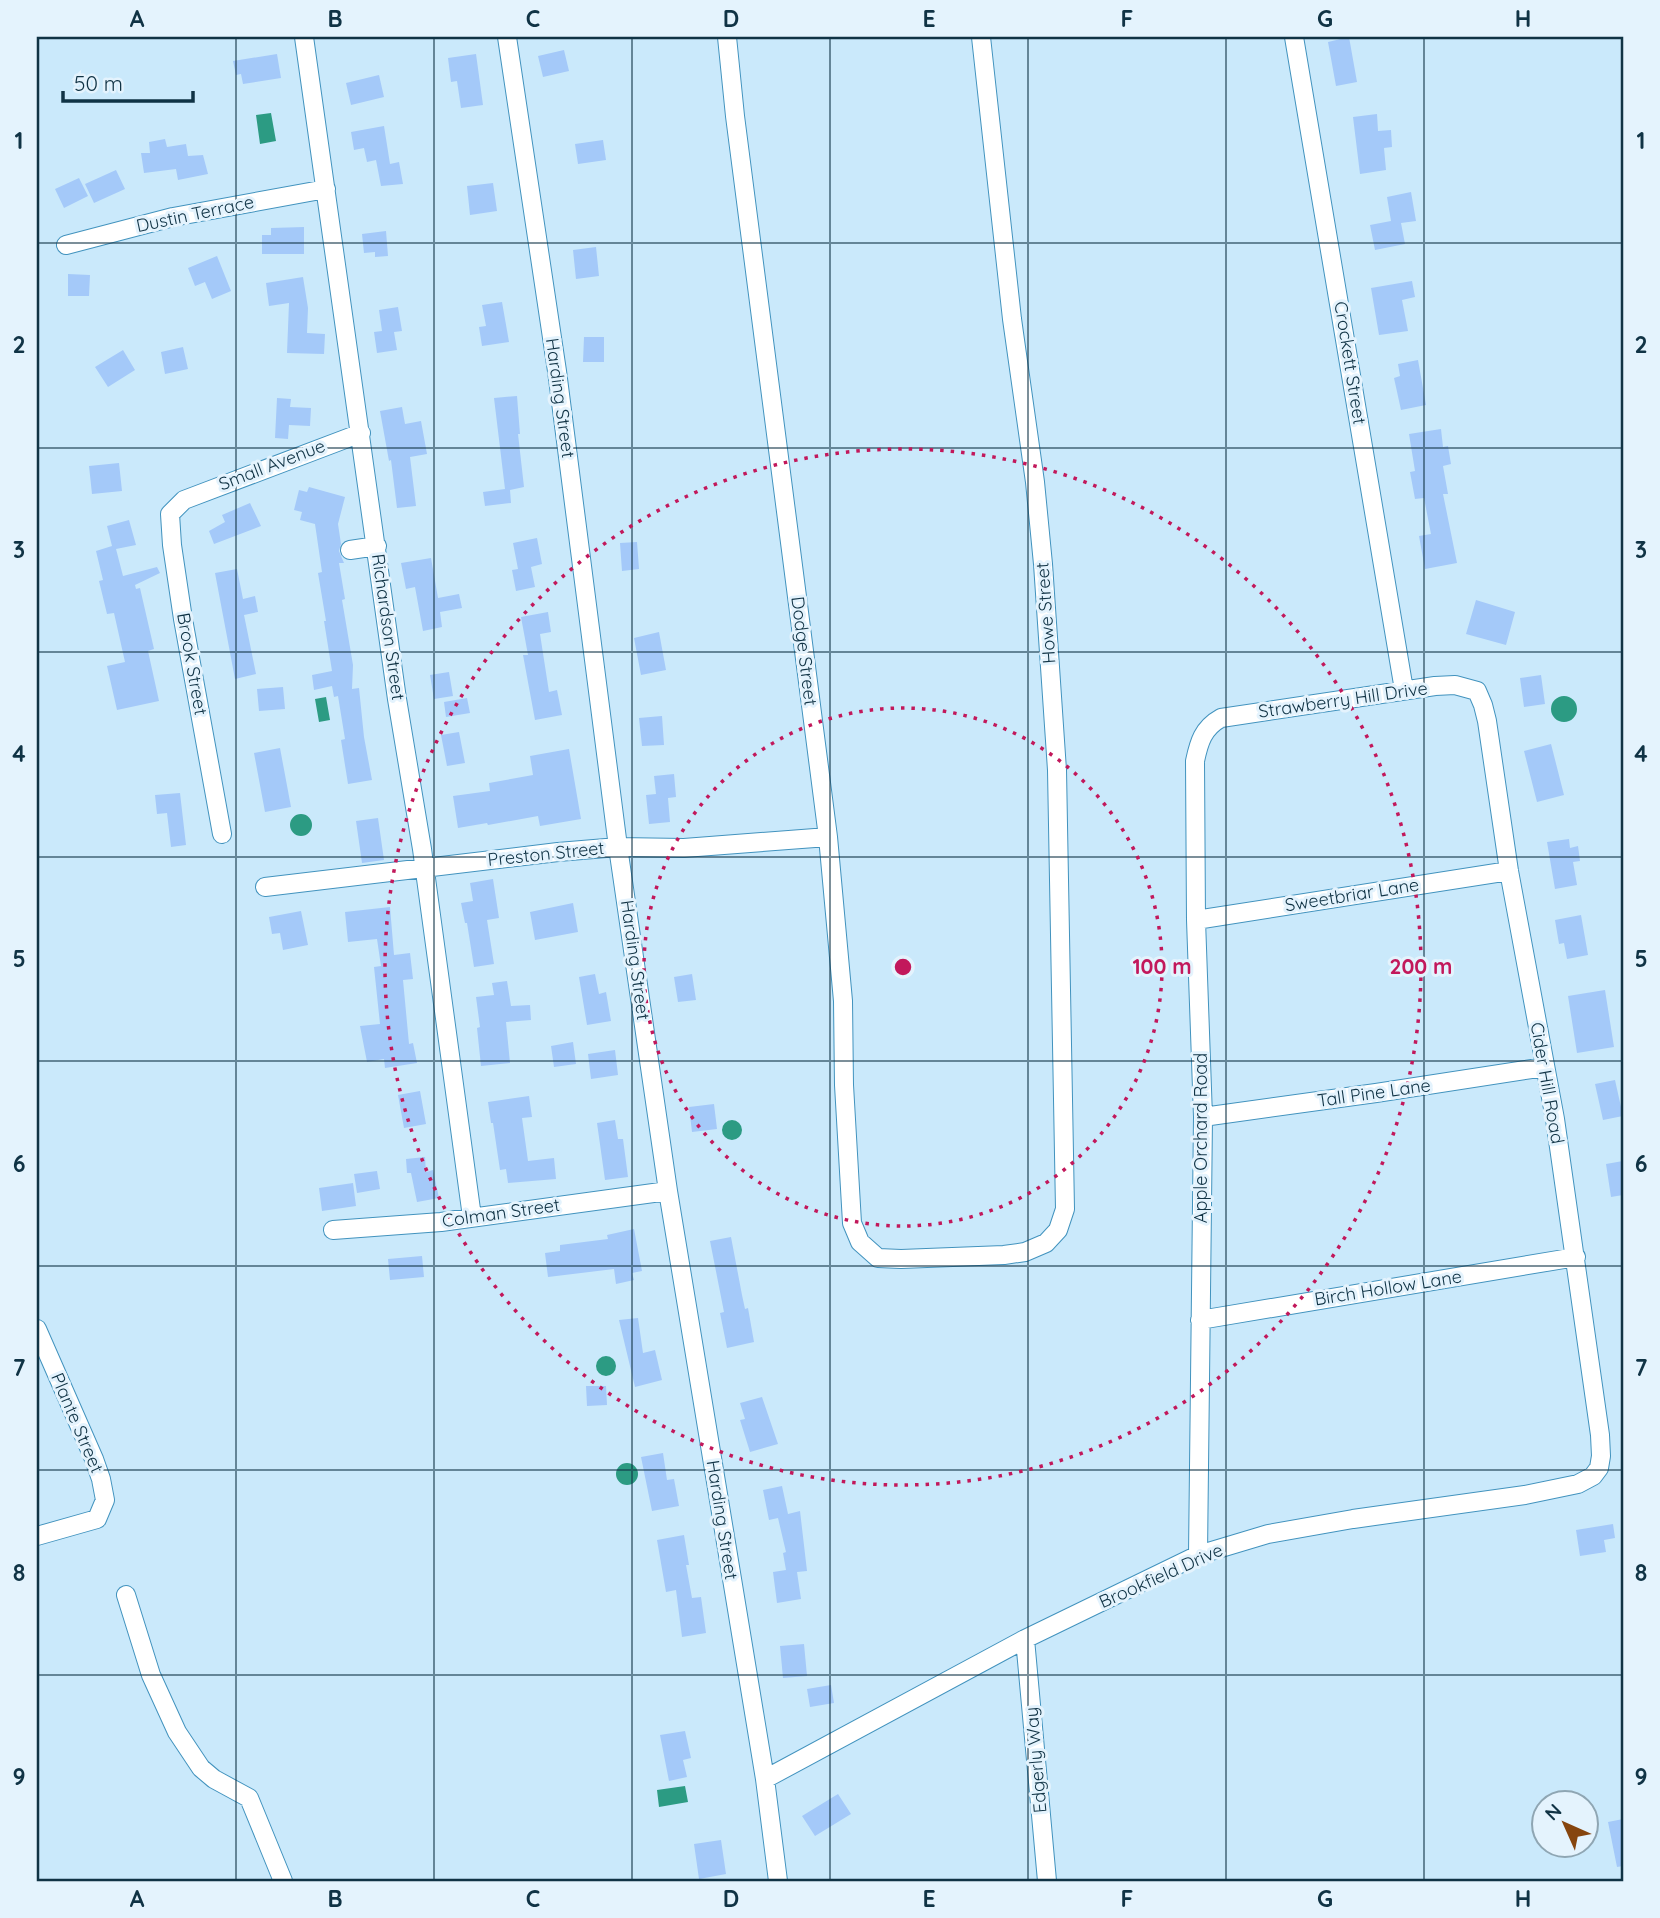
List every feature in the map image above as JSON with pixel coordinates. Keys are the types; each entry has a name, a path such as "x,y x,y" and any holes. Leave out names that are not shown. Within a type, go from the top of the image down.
{"street":[{"name":"Richardson Street","path":"304,37 472,1217"},
{"name":"Harding Street","path":"507,37 558,380 618,847 668,1191 765,1779 778,1881"},
{"name":"Dodge Street","path":"727,37 828,837 843,1001 844,1085 852,1223 860,1242 878,1258"},
{"name":"Howe Street","path":"878,1258 1025,1252 1045,1243 1058,1230 1065,1209 1057,770 1043,565 981,37"},
{"name":"Crockett Street","path":"1294,37 1404,690"},
{"name":"Dustin Terrace","path":"66,245 173,217 326,189"},
{"name":"Small Avenue","path":"184,500 361,433"},
{"name":"Brook Street","path":"184,500 170,514 170,532 222,834"},
{"path":"350,550 377,546"},
{"name":"Strawberry Hill Drive","path":"1210,724 1221,718 1404,690 1455,685 1477,691"},
{"name":"Cider Hill Road","path":"1477,691 1487,721 1509,871 1576,1257 1600,1435 1599,1468 1593,1476"},
{"name":"Apple Orchard Road","path":"1198,1555 1203,1117 1196,920 1195,761 1203,733 1210,724"},
{"name":"Preston Street","path":"265,887 558,852 618,847 684,848 828,837"},
{"name":"Sweetbriar Lane","path":"1196,920 1509,871"},
{"name":"Tall Pine Lane","path":"1203,1117 1545,1067"},
{"name":"Colman Street","path":"333,1230 429,1223 668,1191"},
{"name":"Birch Hollow Lane","path":"1200,1320 1576,1257"},
{"name":"Plante Street","path":"37,1329 94,1459 105,1500 97,1519 37,1536"},
{"name":"Brookfield Drive","path":"765,1779 1025,1639 1198,1555 1268,1534 1525,1495 1578,1484 1593,1476"},
{"path":"126,1595 151,1675 177,1732 201,1768 214,1779 249,1798 283,1881"},
{"name":"Edgerly Way","path":"1025,1639 1047,1881"}],"shaded area":[{"path":"271,113 276,141 260,144 256,115"},
{"path":"1564,696 1573,700 1577,709 1573,718 1564,722 1555,718 1551,709 1555,700"},
{"path":"326,697 330,720 319,722 315,699"},
{"path":"301,814 309,817 312,825 309,833 301,836 293,833 290,825 293,817"},
{"path":"732,1120 739,1123 742,1130 739,1137 732,1140 725,1137 722,1130 725,1123"},
{"path":"606,1356 613,1359 616,1366 613,1373 606,1376 599,1373 596,1366 599,1359"},
{"path":"627,1463 635,1466 638,1474 635,1482 627,1485 619,1482 616,1474 619,1466"},
{"path":"685,1786 688,1802 659,1807 657,1790"}],"building":[{"path":"1349,37 1357,82 1336,86 1328,42"},
{"path":"564,50 569,71 543,77 538,56"},
{"path":"277,54 281,78 243,84 241,74 236,75 233,61"},
{"path":"476,54 483,105 461,108 457,81 451,82 448,58"},
{"path":"379,75 384,97 351,105 346,83"},
{"path":"1377,114 1378,131 1391,130 1392,147 1384,148 1386,170 1360,174 1353,117"},
{"path":"384,126 390,164 399,162 403,184 381,186 376,160 367,162 364,148 354,150 351,132"},
{"path":"165,139 167,147 186,144 188,156 203,155 208,174 178,180 176,169 144,173 141,153 150,153 149,142"},
{"path":"603,140 606,160 578,164 575,144"},
{"path":"116,170 125,189 94,203 85,184"},
{"path":"79,178 88,196 64,208 55,189"},
{"path":"493,183 497,211 470,215 467,186"},
{"path":"1411,192 1416,221 1401,223 1405,244 1375,250 1370,225 1391,221 1387,197"},
{"path":"304,227 304,254 262,254 262,235 271,235 271,228"},
{"path":"386,231 388,256 375,257 375,252 364,253 362,234"},
{"path":"596,247 599,276 576,279 573,250"},
{"path":"217,256 231,291 212,299 205,282 195,286 188,268"},
{"path":"68,274 90,275 89,296 68,296"},
{"path":"303,277 308,308 307,333 325,334 324,354 287,353 289,303 269,306 266,283"},
{"path":"1412,281 1415,297 1402,300 1408,331 1379,335 1371,288"},
{"path":"502,302 509,342 482,346 479,327 486,326 482,305"},
{"path":"398,307 402,331 394,332 397,350 377,353 374,332 382,331 379,310"},
{"path":"584,337 604,337 604,362 583,362"},
{"path":"183,347 188,369 165,374 161,352"},
{"path":"123,350 135,370 108,387 95,367"},
{"path":"1418,360 1426,405 1401,410 1394,378 1400,376 1398,364"},
{"path":"517,396 524,487 510,490 511,503 485,506 483,492 505,489 494,398"},
{"path":"277,398 291,399 290,407 311,408 310,426 289,425 288,439 275,438"},
{"path":"402,407 405,424 421,421 427,454 410,457 416,506 397,508 391,460 389,461 380,411"},
{"path":"1441,429 1443,447 1448,446 1451,464 1443,466 1448,494 1443,494 1457,563 1425,569 1419,536 1431,534 1424,498 1415,499 1410,472 1415,471 1409,434"},
{"path":"119,463 122,491 92,494 89,466"},
{"path":"309,487 345,497 338,524 341,544 339,551 344,563 339,563 345,599 342,600 353,665 352,689 359,688 372,780 348,784 341,740 345,739 338,696 334,697 332,686 314,690 312,675 332,671 318,573 322,572 315,524 300,520 302,512 294,510 299,490 307,492"},
{"path":"250,503 261,526 214,544 209,531 225,522 222,515"},
{"path":"129,520 136,545 116,549 123,576 157,567 160,573 135,585 136,589 140,588 154,649 148,651 159,701 117,710 107,666 125,662 114,613 107,614 99,581 103,580 96,551 112,546 107,526"},
{"path":"537,538 542,564 531,567 535,587 516,591 512,570 518,569 513,543"},
{"path":"637,542 639,569 622,571 620,543"},
{"path":"431,558 438,598 459,594 462,608 440,612 442,627 423,631 415,587 406,589 401,563"},
{"path":"237,569 243,599 255,596 258,612 244,615 256,674 235,679 215,573"},
{"path":"1476,600 1515,612 1506,645 1466,634"},
{"path":"548,612 551,632 540,634 549,692 557,690 562,715 535,720 523,655 528,655 521,617"},
{"path":"659,632 666,670 641,675 634,638"},
{"path":"449,672 453,696 434,699 430,675"},
{"path":"1541,675 1545,704 1524,707 1520,678"},
{"path":"283,687 285,709 259,711 257,689"},
{"path":"467,698 470,713 446,717 444,702"},
{"path":"662,716 664,745 642,746 639,718"},
{"path":"459,732 465,763 447,766 441,735"},
{"path":"1551,744 1564,795 1537,802 1524,751"},
{"path":"280,748 291,807 265,812 254,753"},
{"path":"569,749 581,819 540,826 538,816 458,828 453,796 490,791 489,783 533,775 530,756"},
{"path":"674,774 676,797 668,798 670,822 649,824 646,795 656,794 654,776"},
{"path":"180,793 186,845 171,847 167,813 157,814 155,795"},
{"path":"378,818 384,860 362,863 356,821"},
{"path":"1569,839 1570,848 1578,846 1580,861 1573,862 1577,885 1555,889 1547,842"},
{"path":"493,879 499,918 487,920 494,964 474,967 461,903 473,901 470,883"},
{"path":"573,903 578,932 535,940 530,912"},
{"path":"390,907 394,955 410,953 413,979 403,980 409,1044 413,1043 417,1063 385,1068 384,1059 367,1062 360,1026 380,1024 374,967 381,966 377,939 348,942 345,912"},
{"path":"301,911 308,945 283,950 280,933 272,934 269,917"},
{"path":"1581,915 1588,955 1567,959 1564,943 1559,944 1555,920"},
{"path":"595,974 599,994 606,992 611,1021 587,1025 579,977"},
{"path":"692,974 696,1000 678,1002 674,977"},
{"path":"507,981 511,1006 530,1005 531,1020 506,1022 510,1063 481,1066 476,997 494,995 492,983"},
{"path":"1605,990 1614,1047 1577,1053 1568,996"},
{"path":"573,1042 576,1064 554,1067 551,1046"},
{"path":"615,1050 618,1075 591,1079 588,1054"},
{"path":"1615,1080 1623,1116 1603,1120 1595,1084"},
{"path":"420,1091 426,1124 404,1128 398,1095"},
{"path":"529,1096 532,1117 522,1118 528,1161 554,1158 556,1179 508,1183 506,1169 500,1170 488,1102"},
{"path":"714,1104 717,1129 692,1132 689,1107"},
{"path":"615,1120 618,1139 623,1139 628,1177 605,1180 597,1123"},
{"path":"425,1157 426,1172 433,1170 439,1198 417,1202 411,1173 407,1173 406,1159"},
{"path":"1623,1161 1623,1195 1611,1197 1606,1164"},
{"path":"377,1171 380,1189 357,1193 354,1174"},
{"path":"353,1183 356,1206 322,1211 319,1188"},
{"path":"634,1229 642,1271 632,1273 634,1280 616,1284 614,1269 548,1277 545,1253 560,1251 560,1245 608,1239 607,1235"},
{"path":"731,1237 754,1342 727,1348 720,1313 724,1312 710,1241"},
{"path":"422,1256 424,1277 390,1280 388,1259"},
{"path":"638,1318 643,1353 655,1350 662,1380 635,1387 619,1320"},
{"path":"586,1386 606,1386 607,1405 587,1406"},
{"path":"762,1397 778,1444 750,1452 740,1420 745,1419 740,1403"},
{"path":"663,1453 667,1480 674,1479 679,1506 652,1511 641,1457"},
{"path":"782,1486 788,1514 800,1511 807,1571 797,1572 801,1599 777,1603 773,1572 786,1570 783,1553 786,1552 778,1518 769,1520 763,1490"},
{"path":"1613,1524 1615,1538 1604,1540 1606,1552 1580,1556 1576,1530"},
{"path":"684,1535 692,1598 701,1597 706,1633 682,1637 676,1590 666,1592 657,1540"},
{"path":"804,1644 807,1676 783,1678 780,1646"},
{"path":"831,1685 834,1703 810,1707 807,1689"},
{"path":"685,1731 691,1758 683,1760 687,1777 669,1781 660,1735"},
{"path":"838,1794 851,1814 815,1836 802,1816"},
{"path":"1623,1819 1623,1866 1617,1867 1608,1822"},
{"path":"721,1840 726,1874 699,1879 694,1844"}]}
